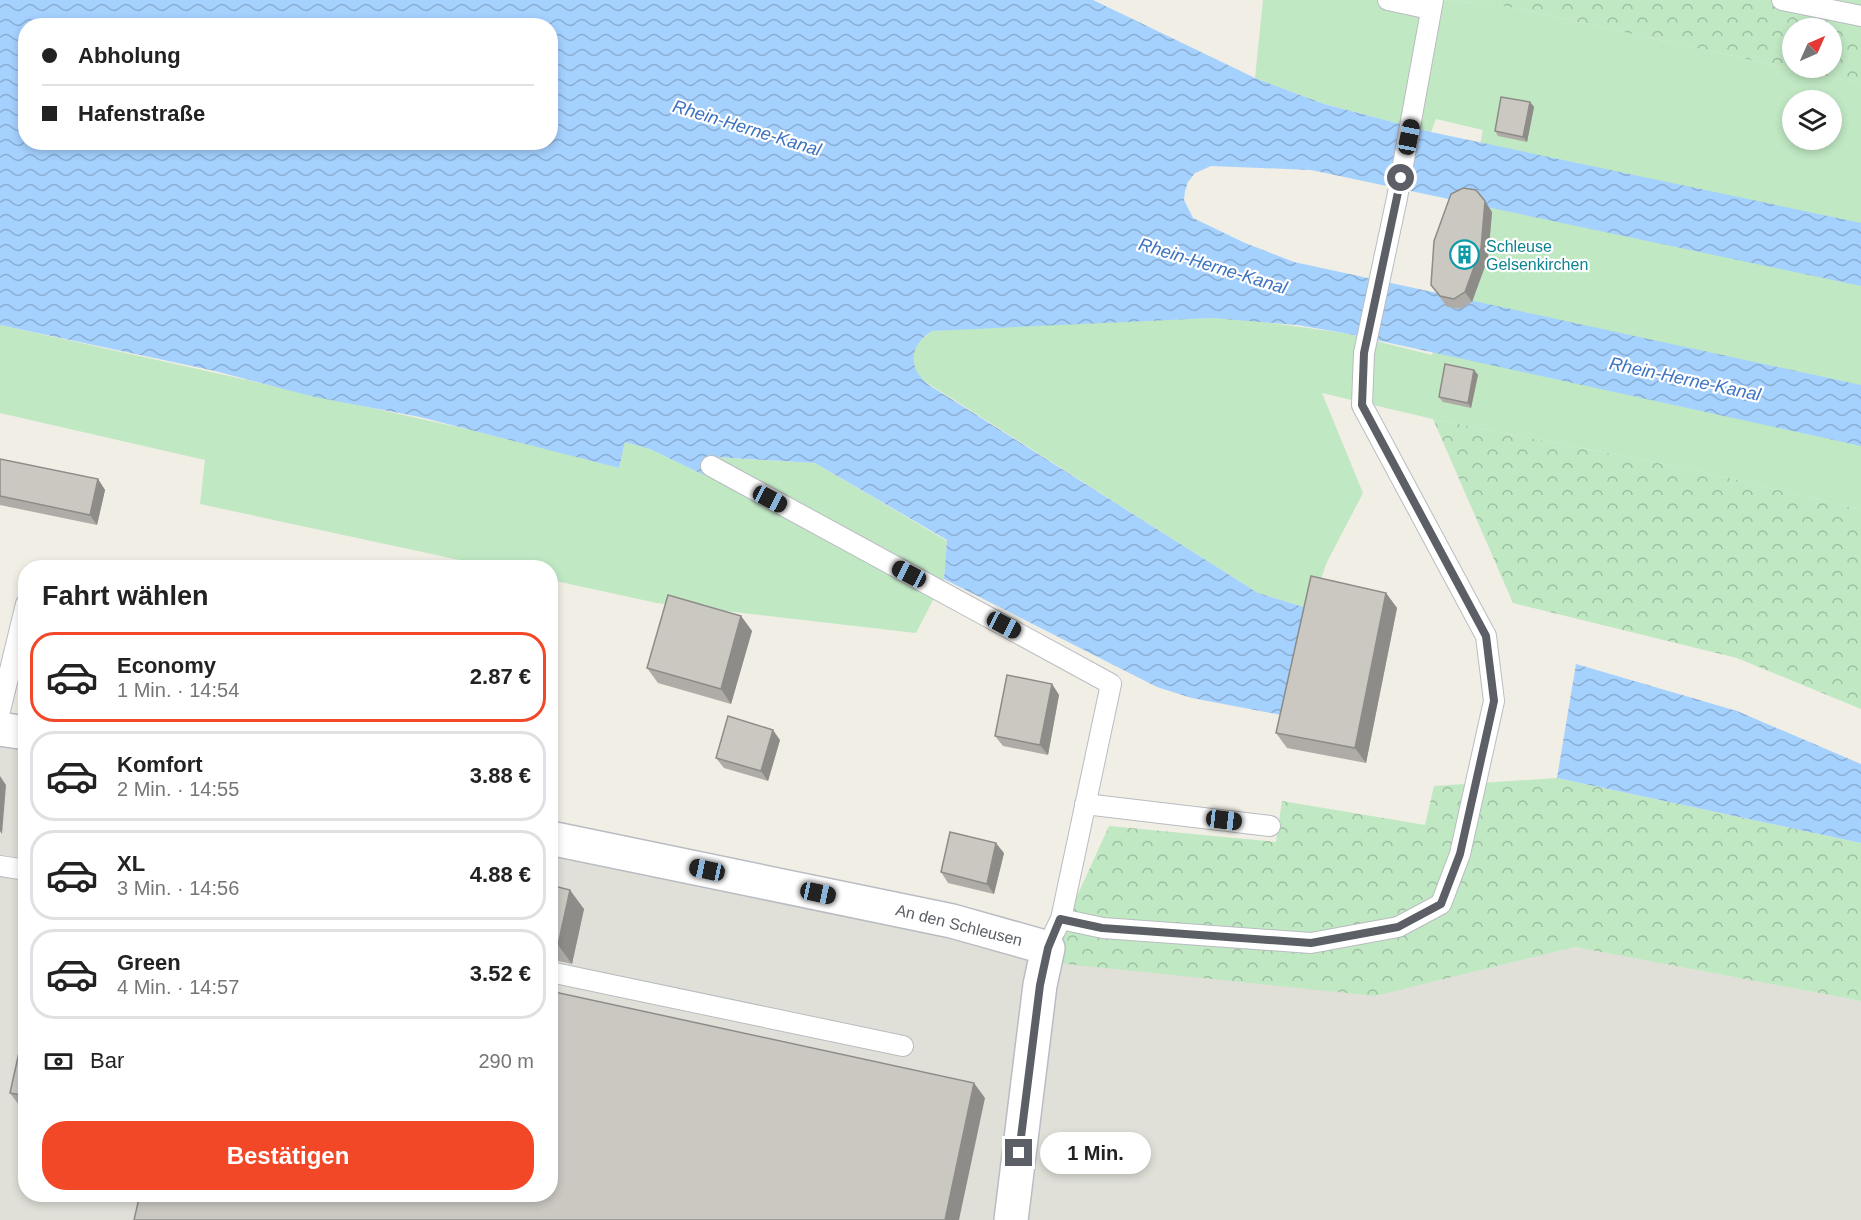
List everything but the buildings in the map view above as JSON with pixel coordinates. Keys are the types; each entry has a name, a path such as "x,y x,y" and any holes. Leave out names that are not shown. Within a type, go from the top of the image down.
{"street":[{"path":"0,729 18,732"},
{"name":"An den Schleusen","path":"558,840 952,921 1054,933"},
{"path":"1011,1220 1040,985 1054,933"}],"lane":[{"path":"1388,0 1432,4"},
{"path":"1782,0 1861,16"},
{"name":"An den Schleusen","path":"1054,933 1102,928 1311,943 1398,927 1441,904 1460,854 1494,701 1486,636 1362,405 1364,353 1413,117 1432,4"},
{"path":"711,466 1111,684 1054,933"},
{"path":"0,711 18,637"},
{"path":"1085,804 1270,826"},
{"path":"0,866 18,869"},
{"path":"558,974 903,1046"}],"shaded area":[{"path":"0,730 18,733 18,1202 558,1202 558,840 1375,996 1575,947 1861,1001 1861,1220 0,1220"}],"green space":[{"path":"1263,0 1442,0 1505,6 1782,67 1782,78 1834,78 1861,84 1861,510 1704,472 1433,419 1322,393 1363,493 1327,562 1310,609 1258,593 921,379 912,363 913,355 917,343 932,331 1013,325 1213,318 1251,320 1344,333 1432,355 1447,307 1483,130 1436,119 1431,132 1324,104 1255,78"},
{"path":"1442,0 1861,0 1861,84 1834,78 1842,78 1842,18 1782,18 1782,67 1505,6"},
{"path":"0,325 529,443 619,468 625,442 650,449 706,476 716,457 815,463 947,541 944,579 916,633 657,603 558,582 558,560 460,560 200,504 205,460 0,413"},
{"path":"1433,419 1704,472 1861,510 1861,709 1737,658 1513,603"},
{"path":"1557,778 1861,843 1861,1001 1575,947 1375,996 1047,962 1109,826 1276,842 1282,801 1425,825 1434,786"}],"water":[{"name":"Rhein-Herne-Kanal","path":"0,0 1093,0 1255,78 1324,104 1431,132 1861,223 1861,286 1311,170 1211,166 1195,173 1188,182 1184,200 1193,218 1245,243 1294,262 1861,385 1861,446 1344,333 1297,325 1213,318 932,331 924,337 915,350 914,364 929,385 1258,593 1310,609 1287,716 1192,698 1157,687 944,579 947,540 815,463 716,457 706,476 650,449 625,442 619,468 420,417 315,397 215,371 0,325"},
{"path":"1576,664 1737,711 1861,764 1861,843 1557,778"}],"place":[{"name":"Schleuse Gelsenkirchen","path":"1465,255"}],"route":[{"path":"1019,1153 1040,985 1048,948 1060,919 1102,928 1311,943 1398,927 1441,904 1460,854 1494,701 1486,636 1362,405 1364,353 1401,178"}]}
